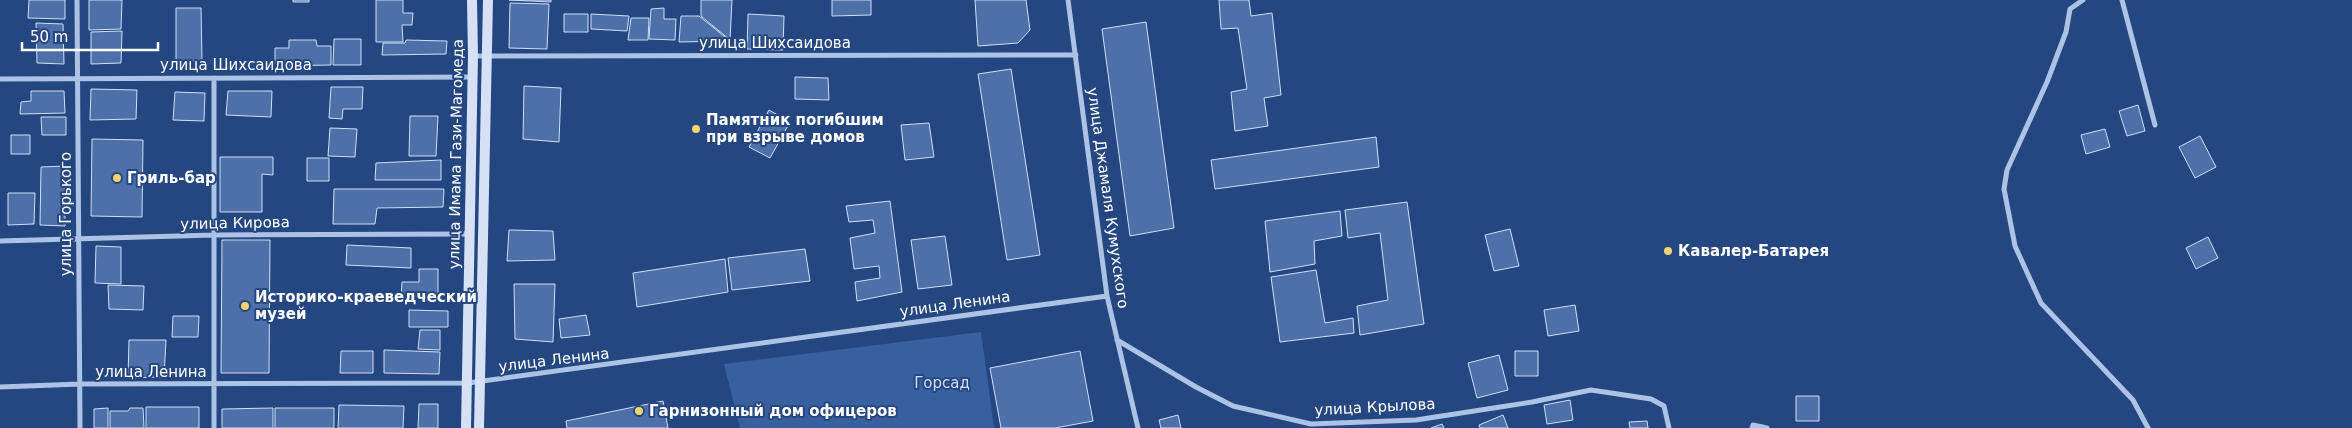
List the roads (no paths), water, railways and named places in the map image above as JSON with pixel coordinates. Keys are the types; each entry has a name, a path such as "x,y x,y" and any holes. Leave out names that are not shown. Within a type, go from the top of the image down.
{"main road":[{"name":"улица Имама Гази-Магомеда","path":"466,428 473,77 472,0"},
{"path":"479,428 489,56 488,0"}],"street":[{"name":"улица Горького","path":"77,0 80,428"},
{"name":"улица Джамаля Кумухского","path":"1068,0 1107,296 1138,428"},
{"path":"2082,0 2070,9 2066,32 2047,82 2007,170 2004,189 2015,246 2041,303 2133,400 2148,428"},
{"path":"2122,0 2155,125"},
{"name":"улица Шихсаидова","path":"473,56 1076,55"},
{"name":"улица Шихсаидова","path":"0,79 473,77"},
{"path":"214,78 214,428"},
{"name":"улица Кирова","path":"0,241 214,235 470,234"},
{"name":"улица Ленина","path":"0,387 80,384 468,383 1107,296"},
{"name":"улица Крылова","path":"1117,340 1233,406 1311,424 1416,420 1532,402 1591,390 1652,399 1664,406 1669,428"},
{"path":"1752,428 1753,425 1766,428"}],"place":[{"name":"Памятник погибшим при взрыве домов","path":"696,129"},
{"name":"Гриль-бар","path":"117,178"},
{"name":"Кавалер-Батарея","path":"1668,251"},
{"name":"Историко-краеведческий музей","path":"245,306"},
{"name":"Гарнизонный дом офицеров","path":"639,411"}],"park label":[{"name":"Горсад","path":"942,383"}]}
